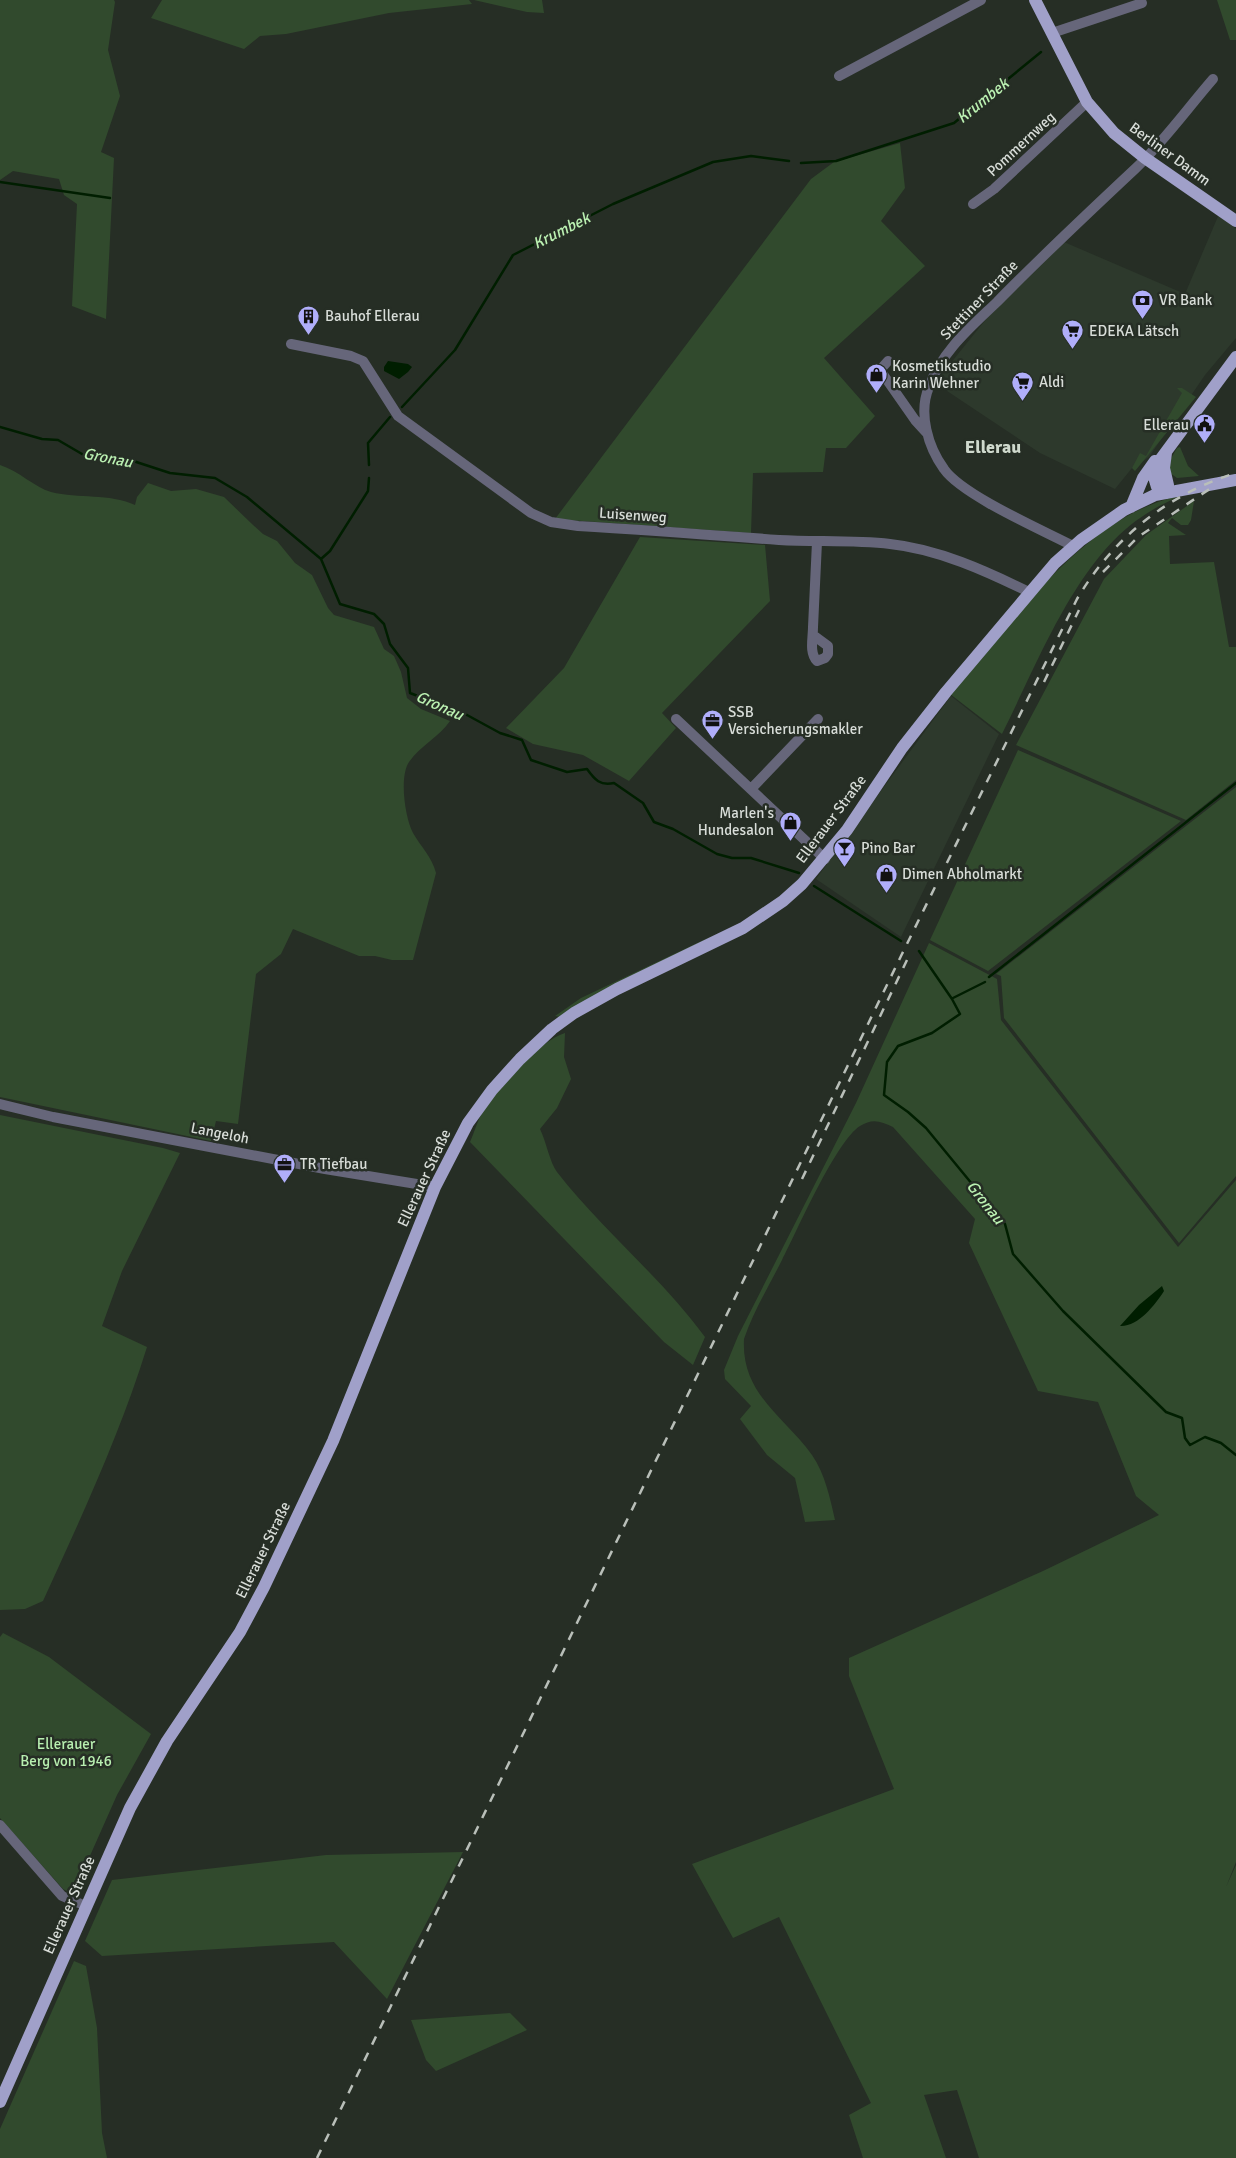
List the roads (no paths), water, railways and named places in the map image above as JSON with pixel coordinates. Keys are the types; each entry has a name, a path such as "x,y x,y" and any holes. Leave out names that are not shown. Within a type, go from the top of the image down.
{"main road":[{"name":"Berliner Damm","path":"1035,0 1087,102 1114,133 1145,158 1236,221"},
{"path":"1131,506 1146,471 1167,448 1236,357"},
{"path":"1163,491 1155,481 1154,471 1167,448"},
{"name":"Ellerauer Straße","path":"0,2102 133,1801 167,1742 240,1632 318,1475 434,1187 468,1123 492,1090 520,1059 552,1029 617,989 743,928 782,901 825,859 867,802 902,748 1030,592 1073,546 1131,506 1163,491 1236,478"}],"street":[{"path":"839,76 980,0"},
{"path":"1053,35 1142,3"},
{"name":"Stettiner Straße","path":"1073,546 958,484 944,470 926,432 928,389 936,370 957,342 1052,246 1145,158 1213,79"},
{"name":"Pommernweg","path":"973,204 994,189 1087,102"},
{"name":"Luisenweg","path":"291,344 351,356 363,361 398,416 531,513 551,522 578,526 816,542 867,542 925,551 1000,578 1030,592"},
{"path":"888,361 880,370 915,420 926,432"},
{"path":"813,635 816,542"},
{"path":"676,719 825,859"},
{"path":"751,789 818,719"},
{"name":"Langeloh","path":"0,1104 62,1119 325,1169 434,1187"},
{"path":"0,1825 62,1896 86,1906"}],"waterway":[{"name":"Krumbek","path":"801,163 836,161 954,123 1041,52"},
{"name":"Krumbek","path":"402,407 455,350 513,255 613,204 713,162 751,156 789,161"},
{"path":"0,182 110,198"},
{"name":"Krumbek","path":"369,465 368,443 390,417"},
{"name":"Gronau","path":"0,427 42,439 58,440 82,454 121,457 170,473 215,478 247,497 321,559 340,604 374,614 384,624 390,644 408,668 410,693 467,715 500,733 522,740 531,760 567,772 587,769 601,783 614,783 643,803 654,822 673,829 717,854 732,858 751,858 799,873"},
{"name":"Krumbek","path":"321,559 330,551 368,491 369,478"},
{"path":"989,977 1236,783"},
{"name":"Gronau","path":"814,886 901,941"},
{"name":"Gronau","path":"919,951 960,1014 932,1033 898,1046 887,1062 884,1095 926,1128 1005,1224 1013,1254 1063,1311 1166,1412 1182,1418 1185,1438 1190,1445 1205,1437 1221,1443 1236,1455"},
{"path":"953,998 985,982"}],"railway":[{"path":"317,2158 901,956 1077,599 1107,557 1144,521 1188,493 1236,473"},
{"path":"1103,572 1138,537 1211,488"},
{"path":"1044,682 1079,610"},
{"path":"802,1179 907,960"}],"place":[{"name":"VR Bank","path":"1143,319"},
{"name":"Bauhof Ellerau","path":"309,335"},
{"name":"EDEKA Lätsch","path":"1073,350"},
{"name":"Kosmetikstudio Karin Wehner","path":"876,394"},
{"name":"Aldi","path":"1023,401"},
{"name":"Ellerau","path":"1205,444"},
{"name":"SSB Versicherungsmakler","path":"712,740"},
{"name":"Marlen's Hundesalon","path":"790,841"},
{"name":"Pino Bar","path":"845,867"},
{"name":"Dimen Abholmarkt","path":"886,893"},
{"name":"TR Tiefbau","path":"284,1183"}],"district":[{"name":"Ellerau","path":"993,447"}],"park label":[{"name":"Ellerauer Berg von 1946","path":"66,1752"}]}
